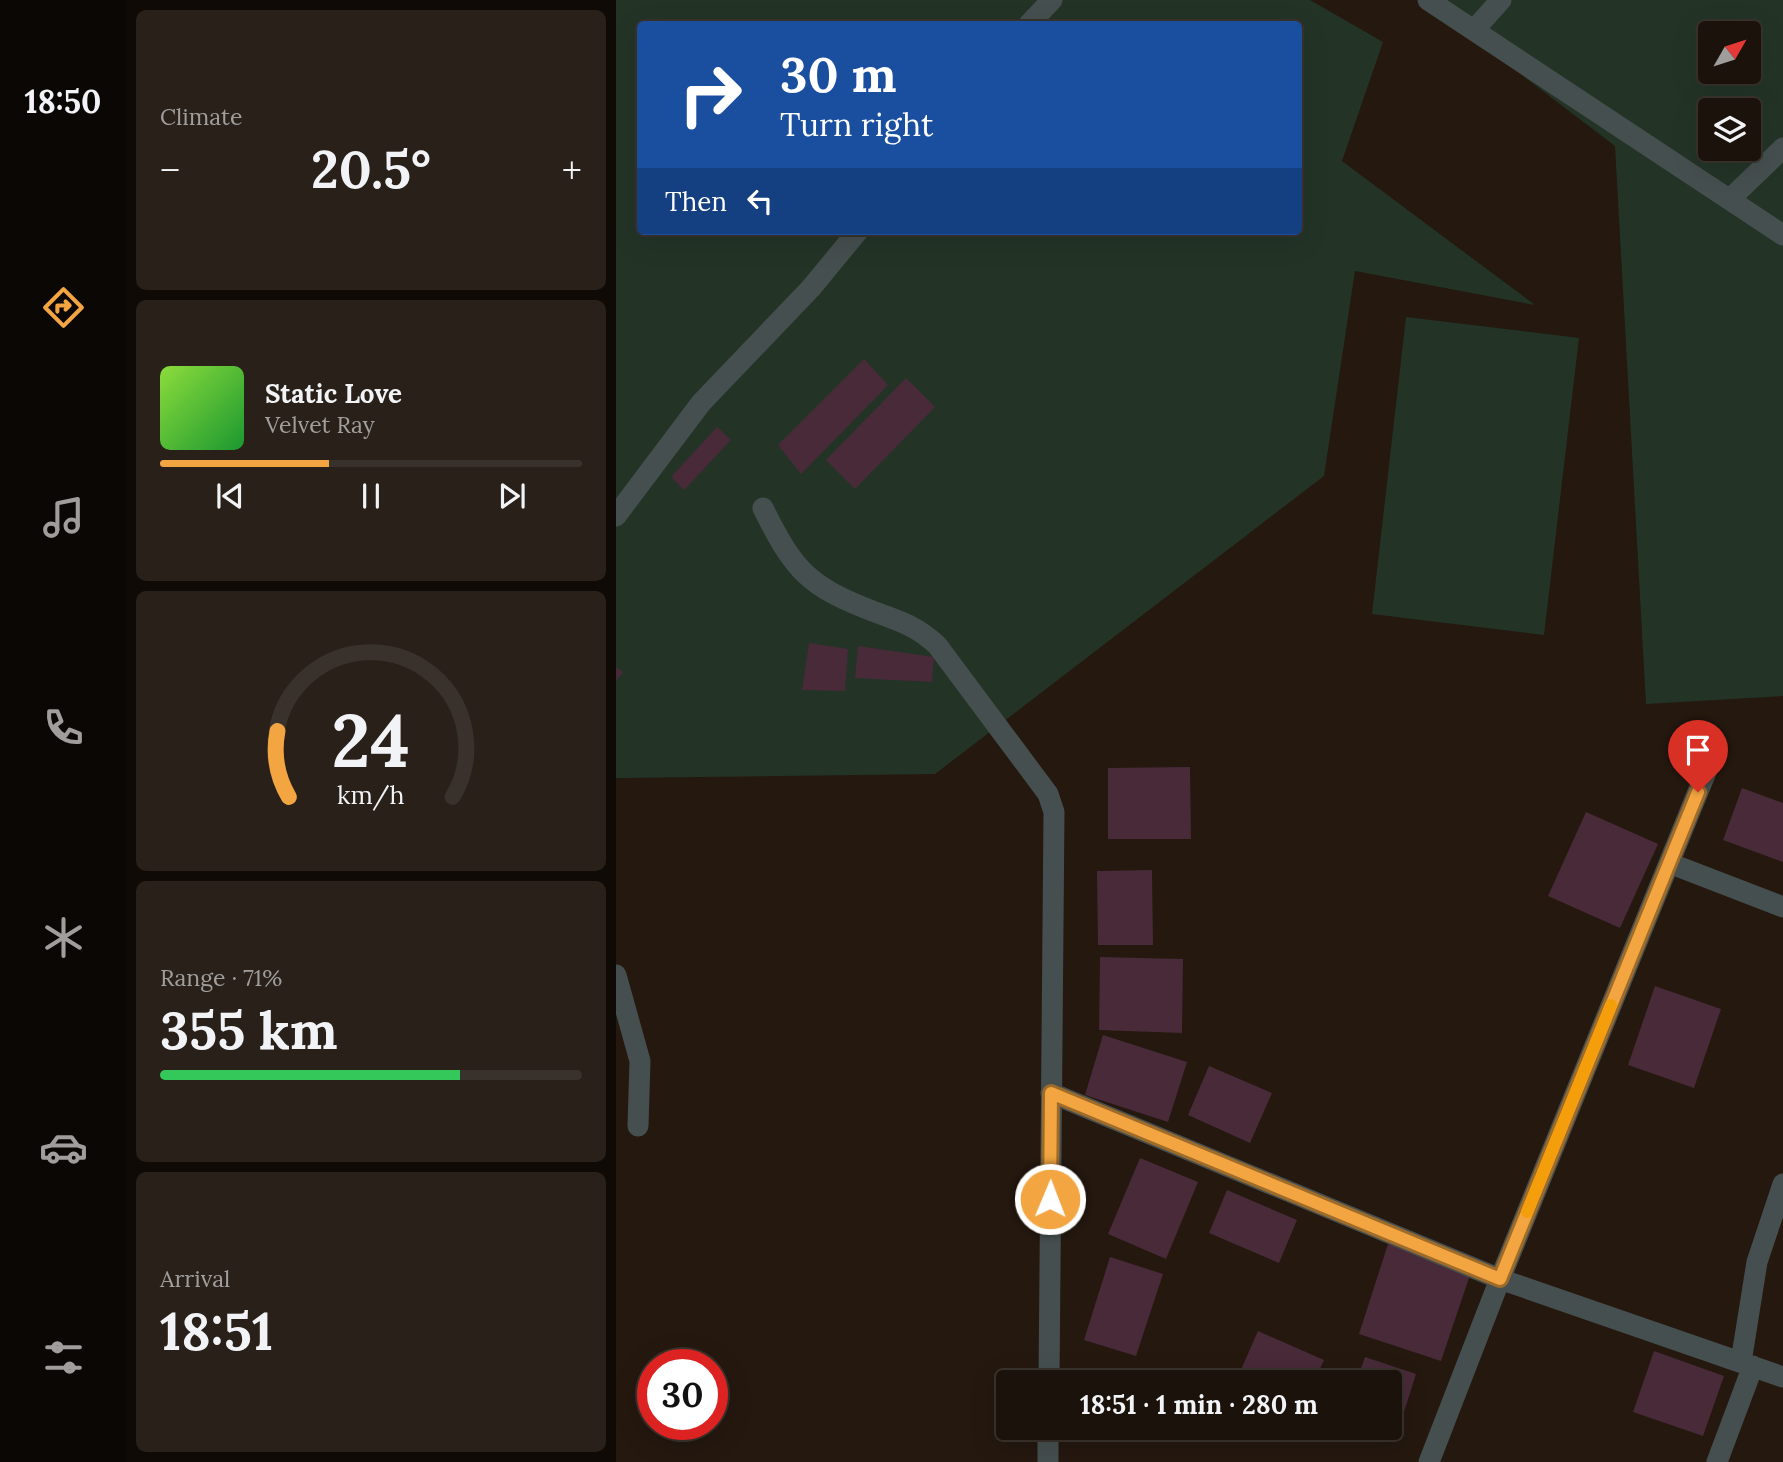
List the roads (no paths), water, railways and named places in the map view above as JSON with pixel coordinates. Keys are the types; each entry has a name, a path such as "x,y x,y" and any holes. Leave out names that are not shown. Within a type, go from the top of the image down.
{"street":[{"path":"1032,21 1052,0"},
{"path":"1428,0 1783,235"},
{"path":"1474,30 1501,0"},
{"path":"1730,200 1783,148"},
{"path":"616,516 701,403 811,288 855,235"},
{"path":"763,508 785,552 805,576 841,599 918,628 937,645 1048,794 1054,812 1049,1370"},
{"path":"1429,1462 1500,1279 1717,745"},
{"path":"1669,863 1783,907"},
{"path":"616,975 640,1061 638,1126"},
{"path":"1051,1093 1500,1279 1783,1377"},
{"path":"1717,1462 1747,1364 1757,1262 1783,1184"},
{"path":"1048,1440 1048,1462"}]}
